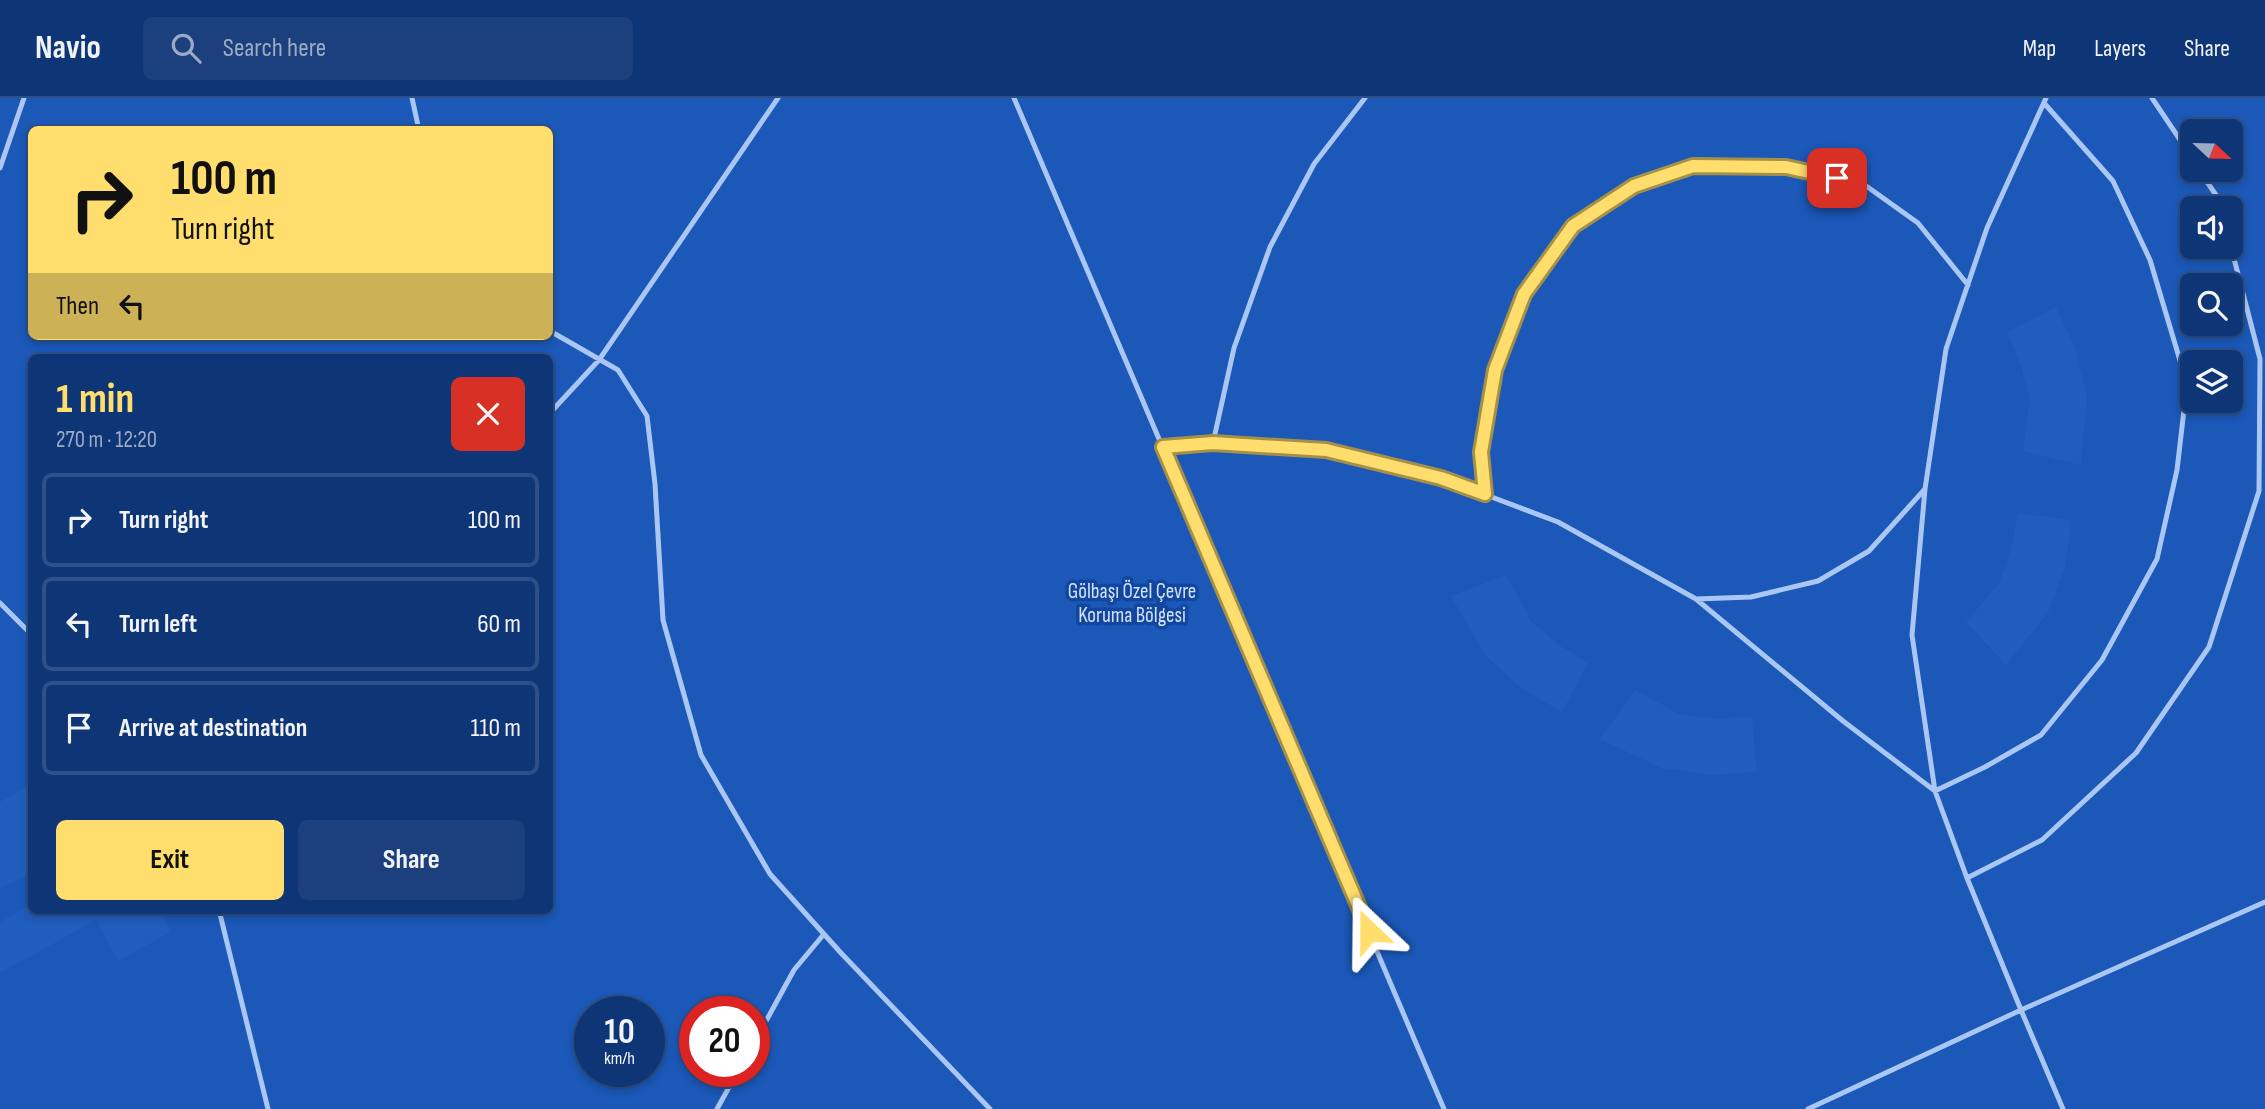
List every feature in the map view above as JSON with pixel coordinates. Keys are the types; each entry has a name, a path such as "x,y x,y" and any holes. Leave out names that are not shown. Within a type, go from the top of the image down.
{"lane":[{"path":"0,168 24,98"},
{"path":"412,98 418,126"},
{"path":"553,410 599,360 778,98"},
{"path":"1014,98 1444,1109"},
{"path":"1213,443 1234,348 1270,247 1314,164 1365,98"},
{"path":"2152,98 2180,140"},
{"path":"1935,791 1985,767 2041,735 2102,660 2157,559 2177,470 2187,384 2150,260 2113,181 2045,100 1987,228 1946,349 1925,489 1912,635 1935,791 1967,878 2063,1109"},
{"path":"1485,494 1481,452 1495,370 1524,294 1573,226 1634,186 1693,166 1786,167 1862,183 1918,223 1968,285"},
{"path":"1967,878 2042,840 2136,753 2209,647 2259,491 2260,359 2234,259"},
{"path":"553,333 618,370 647,416 655,484 663,620 701,755 770,874 990,1109"},
{"path":"1163,447 1213,443 1326,450 1441,478 1558,522 1696,599 1843,721 1935,791"},
{"path":"1696,599 1751,597 1818,581 1869,551 1925,489"},
{"path":"0,603 28,631"},
{"path":"1808,1109 2021,1010 2265,902"},
{"path":"220,914 268,1109"},
{"path":"770,1013 794,970 824,934"},
{"path":"717,1109 729,1087"}],"green space":[{"name":"Gölbaşı Özel Çevre Koruma Bölgesi","path":"0,98 2265,98 2265,1109 0,1109"}],"building":[{"path":"2056,307 2076,350 2087,398 2081,465 2023,451 2030,399 2020,363 2007,332"},
{"path":"2018,513 2072,520 2065,566 2048,613 2006,665 1966,622 2000,582"},
{"path":"1506,575 1531,621 1559,645 1588,663 1562,712 1521,688 1485,655 1451,596"},
{"path":"1635,690 1681,715 1752,717 1757,772 1710,775 1661,768 1600,739"},
{"path":"28,785 28,874 0,889 0,802"},
{"path":"28,906 28,914 161,914 171,932 118,961 96,920 0,973 0,922"}],"route":[{"path":"1369,931 1163,447 1213,443 1326,450 1441,478 1485,494 1481,452 1495,370 1524,294 1573,226 1634,186 1693,166 1786,167 1837,178"}]}
